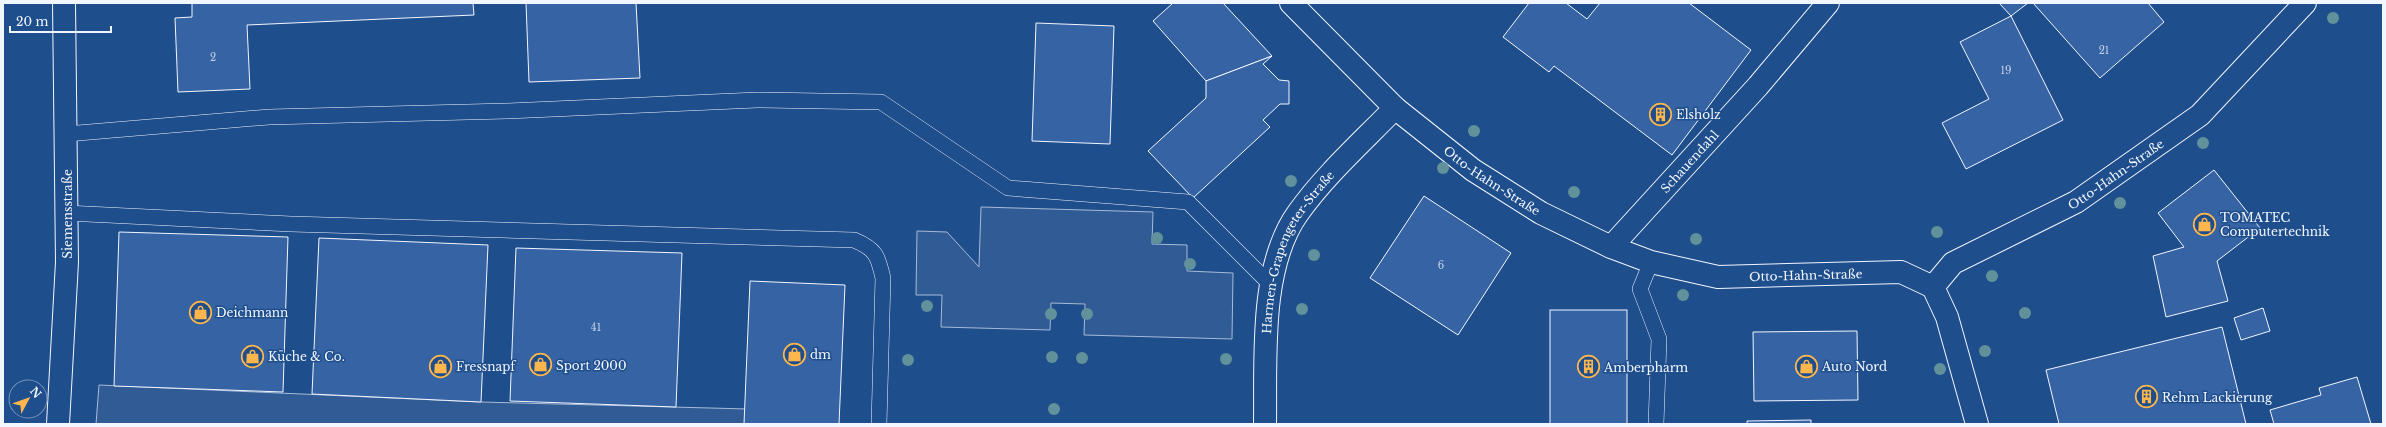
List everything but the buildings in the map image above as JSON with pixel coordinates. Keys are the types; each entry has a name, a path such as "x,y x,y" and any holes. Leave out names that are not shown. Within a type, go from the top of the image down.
{"street":[{"name":"Siemensstraße","path":"58,424 67,262 64,3"},
{"name":"Otto-Hahn-Straße","path":"1291,3 1395,108 1474,170 1541,213 1611,247 1651,262 1718,277 1902,272 1933,287 1953,262 2076,202 2200,115 2306,3"},
{"name":"Schauendahl","path":"1611,247 1758,86 1828,3"},
{"name":"Harmen-Grapengeter-Straße","path":"1265,424 1270,284 1282,247 1297,214 1330,175 1395,108"},
{"path":"1933,287 1947,317 1977,424"}],"lane":[{"path":"66,134 269,117 506,111 757,100 881,102 1008,188 1188,202 1270,284"},
{"path":"66,213 291,224 854,240 868,246 878,258 882,278 879,424"},
{"path":"1651,262 1640,289 1659,339 1656,424"}],"shaded area":[{"path":"981,207 1153,212 1152,244 1187,245 1187,271 1233,273 1232,339 1084,335 1085,304 1051,303 1050,330 941,327 942,295 916,295 917,231 947,232 979,267"},
{"path":"99,385 481,402 748,409 747,424 96,424"}],"place":[{"name":"Elsholz","path":"1660,114"},
{"name":"TOMATEC Computertechnik","path":"2205,224"},
{"name":"Deichmann","path":"201,312"},
{"name":"dm","path":"795,354"},
{"name":"Küche & Co.","path":"252,356"},
{"name":"Sport 2000","path":"540,365"},
{"name":"Fressnapf","path":"440,366"},
{"name":"Auto Nord","path":"1806,366"},
{"name":"Amberpharm","path":"1589,367"},
{"name":"Rehm Lackierung","path":"2146,397"}]}
